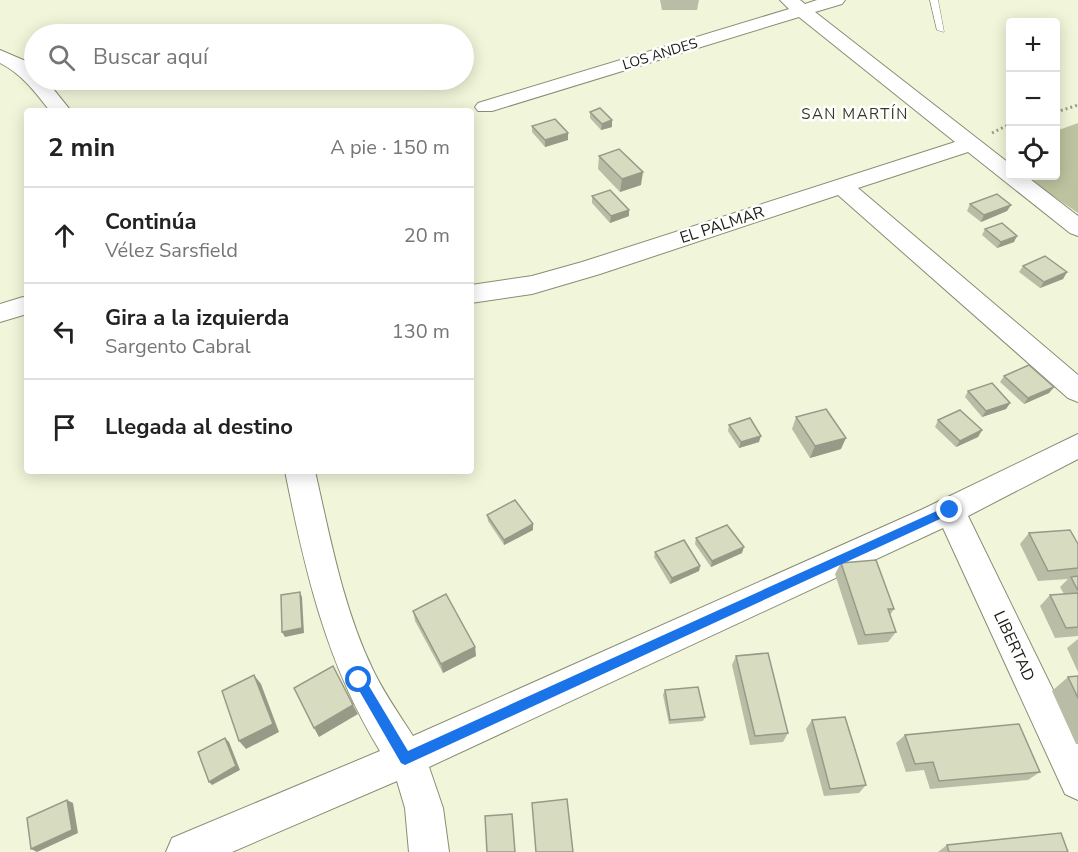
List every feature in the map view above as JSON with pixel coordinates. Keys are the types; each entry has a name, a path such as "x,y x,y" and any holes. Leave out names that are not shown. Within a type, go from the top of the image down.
{"street":[{"name":"LOS ANDES","path":"484,107 796,5 836,0"},
{"path":"796,5 1078,228"},
{"path":"0,56 24,69"},
{"path":"44,90 59,108"},
{"name":"EL PALMAR","path":"474,294 532,285 581,271 970,144"},
{"path":"842,186 1078,391"},
{"path":"186,852 405,759 950,510 1078,446"},
{"path":"301,474 313,534 339,626 359,680 405,759 423,801 429,852"},
{"name":"LIBERTAD","path":"950,510 1078,782"}],"lane":[{"path":"934,0 941,30"}],"path":[{"path":"1060,111 1078,105"}],"green space":[{"path":"1078,123 1078,213 1030,180 1060,180 1060,130"}],"building":[{"path":"600,108 612,120 602,124 590,112"},
{"path":"555,119 568,133 545,140 532,126"},
{"path":"619,149 643,172 622,179 599,156"},
{"path":"610,190 629,210 611,216 592,196"},
{"path":"997,194 1011,205 984,215 970,204"},
{"path":"1002,223 1017,236 1001,242 985,229"},
{"path":"1045,256 1067,272 1044,282 1023,266"},
{"path":"1029,365 1054,387 1028,398 1004,376"},
{"path":"992,383 1010,403 986,411 968,391"},
{"path":"826,409 846,438 815,446 796,417"},
{"path":"960,410 982,430 960,441 938,420"},
{"path":"750,418 761,436 741,442 729,425"},
{"path":"515,500 533,524 504,540 487,515"},
{"path":"727,525 744,547 712,561 696,538"},
{"path":"1070,530 1078,544 1078,568 1048,571 1029,533"},
{"path":"684,540 700,566 672,578 655,552"},
{"path":"876,560 894,609 888,609 896,632 865,635 841,563"},
{"path":"1078,576 1078,591 1071,577"},
{"path":"300,592 302,628 282,632 281,595"},
{"path":"1078,593 1078,627 1066,628 1050,595"},
{"path":"446,594 475,647 441,664 413,611"},
{"path":"768,653 788,733 755,736 736,656"},
{"path":"333,666 353,705 314,728 294,688"},
{"path":"254,675 273,724 239,741 222,691"},
{"path":"1078,676 1078,698 1068,677"},
{"path":"698,687 705,717 670,720 665,690"},
{"path":"845,717 866,785 830,789 812,720"},
{"path":"1019,724 1040,772 939,781 933,762 915,764 905,735"},
{"path":"225,738 236,766 209,782 198,752"},
{"path":"567,799 573,852 536,852 532,803"},
{"path":"67,800 72,830 31,849 27,818"},
{"path":"512,814 515,852 487,852 485,816"},
{"path":"1061,833 1068,852 949,852 947,845"}],"district":[{"name":"SAN MARTÍN","path":"855,114"}],"route":[{"path":"359,680 405,759 950,510"}]}
